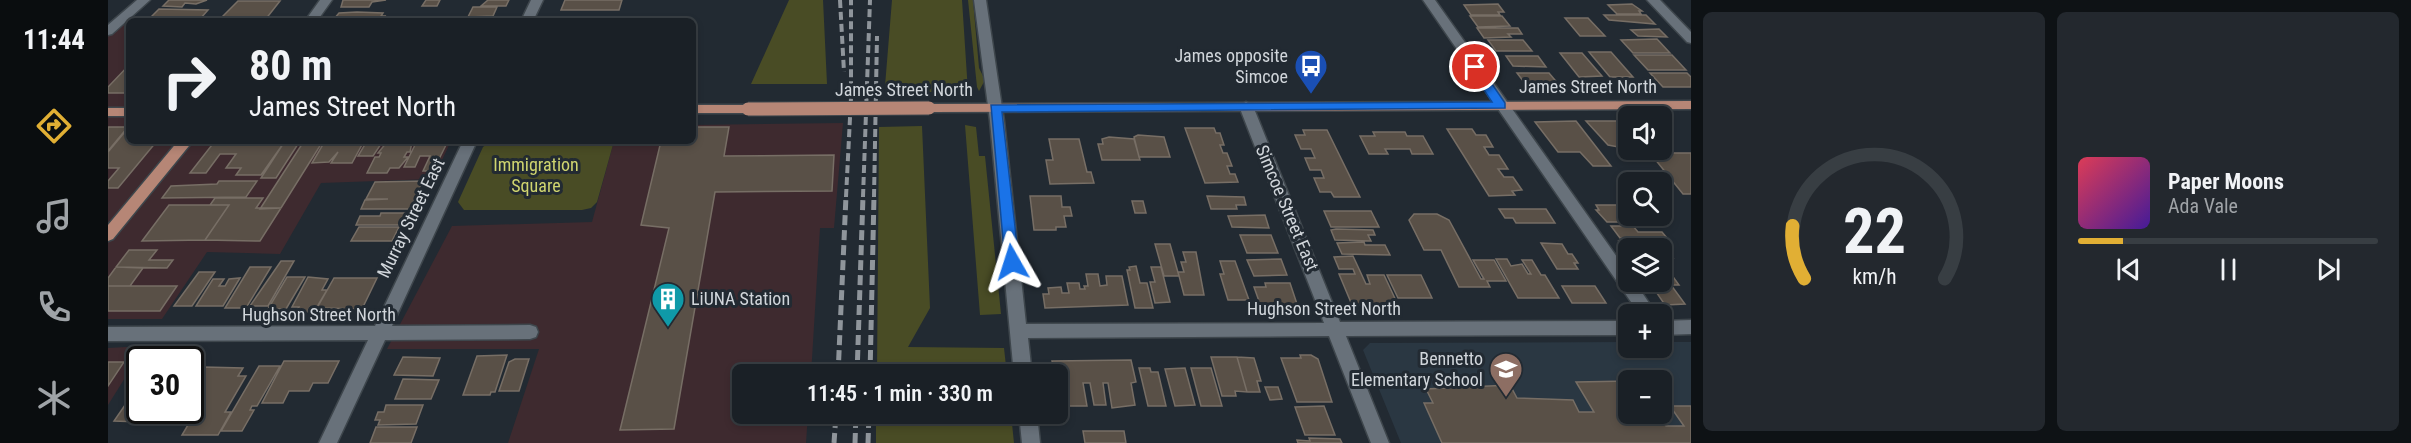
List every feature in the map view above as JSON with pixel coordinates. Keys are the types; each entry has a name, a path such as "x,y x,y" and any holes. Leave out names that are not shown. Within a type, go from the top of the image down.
{"main road":[{"name":"James Street North","path":"696,109 1691,105"},
{"path":"108,112 126,112"},
{"path":"108,235 184,144"}],"street":[{"path":"108,32 144,0"},
{"path":"313,18 326,0"},
{"path":"528,18 537,0"},
{"path":"980,0 996,108 1022,364"},
{"path":"1429,0 1641,304"},
{"path":"1653,0 1691,39"},
{"path":"108,19 122,19"},
{"name":"Simcoe Street East","path":"1246,106 1380,443"},
{"name":"Murray Street East","path":"328,443 377,334 469,144"},
{"path":"1672,328 1691,327"},
{"name":"Hughson Street North","path":"1019,331 1618,328"},
{"name":"Hughson Street North","path":"108,334 530,332"},
{"path":"1029,424 1031,443"}],"shaded area":[{"path":"126,22 126,144 450,144 433,179 321,183 280,254 207,252 162,319 108,319 108,27"},
{"path":"843,123 834,228 820,228 812,364 732,364 732,424 807,424 806,443 508,443 539,349 387,349 452,226 592,222 613,144 696,144 696,125"},
{"name":"Bennetto Elementary School","path":"1618,342 1618,358 1672,358 1672,342 1691,342 1691,443 1401,443 1363,350 1370,343"},
{"path":"126,347 126,376 108,405 108,348"}],"green space":[{"path":"789,0 823,0 827,84 751,84"},
{"path":"892,0 962,0 968,92 929,92 885,86"},
{"path":"968,0 973,0 979,68 985,80 979,91 977,87"},
{"path":"965,125 976,127 979,156 985,156 1001,314 980,315"},
{"path":"922,126 930,308 908,347 1004,348 1006,364 877,364 879,127"},
{"name":"Immigration Square","path":"487,144 613,144 597,202 591,208 582,210 464,210 458,202 483,147"},
{"path":"876,424 1012,424 1014,443 876,443"}],"building":[{"path":"169,0 207,0 196,4 185,3 182,7 163,6"},
{"path":"343,0 386,0 372,2 369,7 341,7"},
{"path":"426,0 440,0 437,6 422,6"},
{"path":"488,0 509,0 506,6 481,6"},
{"path":"565,0 622,0 619,10 561,10"},
{"path":"238,1 280,1 267,18 221,18"},
{"path":"1498,4 1504,12 1498,12 1500,15 1471,15 1464,5"},
{"path":"1632,4 1642,11 1639,11 1641,14 1617,14 1608,5"},
{"path":"473,7 497,7 493,16 468,17"},
{"path":"159,9 208,10 201,18 150,18"},
{"path":"339,13 383,13 381,16 385,16 384,18 335,18"},
{"path":"1604,15 1646,15 1655,24 1609,20"},
{"path":"1470,16 1502,16 1510,26 1478,27"},
{"path":"1565,18 1588,18 1605,36 1580,36"},
{"path":"1477,28 1518,28 1522,34 1508,34 1511,37 1484,38"},
{"path":"1659,29 1667,37 1638,36 1631,30"},
{"path":"1657,39 1670,53 1633,53 1621,40"},
{"path":"1488,40 1523,40 1532,51 1496,51"},
{"path":"1589,52 1611,52 1633,77 1610,77"},
{"path":"1560,53 1582,53 1602,76 1579,77"},
{"path":"1634,55 1672,55 1686,70 1648,70"},
{"path":"1506,56 1538,56 1546,67 1513,66"},
{"path":"126,68 126,93 108,93 108,87"},
{"path":"1517,73 1549,73 1560,86 1527,86"},
{"path":"1650,73 1687,73 1691,77 1691,87 1663,87"},
{"path":"1576,121 1611,166 1593,166 1580,152 1558,152 1535,122"},
{"path":"1586,121 1618,121 1618,147 1608,145"},
{"path":"108,127 126,127 126,129 108,151"},
{"name":"LiUNA Station","path":"696,127 729,127 724,156 834,155 832,191 715,192 674,429 620,430 669,228 641,225 660,144 696,144"},
{"path":"1185,128 1214,128 1216,133 1220,133 1224,145 1220,145 1223,153 1227,153 1232,166 1227,166 1230,174 1235,174 1238,182 1205,183"},
{"path":"1447,129 1472,129 1476,135 1486,135 1493,147 1484,147 1489,155 1499,155 1508,169 1498,169 1504,177 1513,177 1522,190 1512,191 1515,195 1489,196"},
{"path":"1303,130 1327,130 1360,197 1334,197 1331,192 1320,192 1314,178 1324,178 1321,170 1310,170 1305,158 1315,158 1311,149 1301,149 1295,135 1305,135"},
{"path":"126,131 126,144 155,144 118,188 108,188 108,181 119,168 108,168 108,152"},
{"path":"1373,132 1405,132 1407,136 1423,136 1433,154 1412,154 1410,149 1385,149 1388,154 1369,154 1360,136 1375,136"},
{"path":"1138,135 1164,137 1170,157 1139,157 1134,137"},
{"path":"1109,137 1134,139 1140,160 1102,160 1098,144 1103,144 1102,139"},
{"path":"1049,139 1079,139 1087,172 1091,172 1094,183 1050,184 1046,160 1053,160"},
{"path":"213,144 283,144 261,175 236,175 241,168 226,168 236,154 220,154 206,173 190,173"},
{"path":"283,144 298,144 276,178 261,178"},
{"path":"302,144 321,144 281,208 260,209"},
{"path":"323,144 362,144 352,163 331,163 338,152 329,162 312,163"},
{"path":"365,144 381,144 373,156 358,156"},
{"path":"385,144 412,144 410,152 407,152 404,157 408,157 399,168 390,168 387,173 367,173 375,157 379,157 381,153 378,153"},
{"path":"416,144 446,144 433,171 423,171 430,156 420,156 415,167 404,167"},
{"path":"1672,153 1691,153 1691,194 1683,194 1672,180 1672,172 1665,172 1656,160 1672,160"},
{"path":"219,181 257,181 246,197 162,198 171,186 217,184"},
{"path":"423,181 410,209 361,209 365,200 388,199 366,199 375,182"},
{"path":"1030,196 1061,196 1062,207 1070,207 1072,216 1064,216 1066,227 1056,227 1056,230 1034,230"},
{"path":"1207,196 1244,197 1246,205 1236,205 1237,209 1211,209"},
{"path":"215,198 263,198 256,208 281,208 260,241 205,240 229,205 210,205"},
{"path":"1132,201 1143,201 1146,213 1135,213"},
{"path":"169,205 229,205 205,240 142,241"},
{"path":"1596,205 1618,205 1618,222 1607,222 1596,210 1599,210"},
{"path":"1499,209 1546,209 1555,223 1516,223 1513,218 1505,218"},
{"path":"1324,211 1371,211 1379,227 1331,227"},
{"path":"381,213 405,213 399,225 356,225 360,216 380,216"},
{"path":"1414,214 1437,214 1449,220 1481,279 1484,279 1473,260 1494,260 1506,281 1487,281 1490,287 1459,287 1441,250 1424,250 1409,220"},
{"path":"1265,215 1269,228 1232,227 1228,216"},
{"path":"1611,226 1633,226 1638,232 1662,232 1667,238 1620,238"},
{"path":"359,227 399,227 392,241 351,241"},
{"path":"1331,230 1373,230 1375,235 1368,235 1371,241 1335,240"},
{"path":"1240,235 1271,235 1278,253 1247,253"},
{"path":"1364,242 1365,245 1385,245 1390,255 1342,254 1337,243"},
{"path":"1541,243 1562,244 1568,254 1572,254 1578,263 1574,263 1578,269 1557,269"},
{"path":"1155,244 1170,244 1179,276 1164,276"},
{"path":"129,250 157,250 149,260 173,260 167,268 116,267"},
{"path":"1183,252 1196,252 1204,295 1184,295 1178,272 1184,272 1181,262 1186,262"},
{"path":"1353,256 1366,284 1370,284 1367,275 1384,275 1398,305 1352,305 1339,274 1355,274 1353,269 1339,269 1334,257"},
{"path":"1281,259 1287,275 1254,276 1247,260"},
{"path":"1496,259 1507,259 1511,266 1522,264 1528,274 1531,274 1522,260 1532,260 1541,275 1545,275 1559,298 1518,298"},
{"path":"281,261 294,261 268,306 250,306"},
{"path":"1220,261 1235,261 1249,300 1228,300 1220,274 1224,274"},
{"path":"1136,266 1140,283 1147,283 1153,308 1135,308 1127,270 1130,270 1129,267"},
{"path":"116,267 143,268 130,286 108,286 108,278"},
{"path":"250,267 271,267 246,308 225,308"},
{"path":"1151,267 1161,267 1170,302 1155,303 1150,282 1155,282"},
{"path":"199,272 215,272 192,306 174,306"},
{"path":"1086,274 1098,274 1100,286 1107,285 1106,276 1122,276 1128,305 1045,308 1043,294 1049,294 1048,288 1061,287 1062,293 1069,293 1067,283 1079,283 1080,289 1085,289 1084,286 1088,286"},
{"path":"1387,275 1421,275 1432,298 1398,298"},
{"path":"1672,275 1679,285 1672,285"},
{"path":"287,277 305,277 286,309 268,309"},
{"path":"308,277 328,279 322,290 327,290 317,307 310,307 307,312 296,312 299,307 292,307"},
{"path":"240,278 223,306 196,306 213,279 224,279 219,286 225,286 229,279"},
{"path":"334,278 377,278 362,309 317,308"},
{"path":"1265,283 1290,283 1298,307 1273,308 1272,304 1260,304 1254,287 1266,287"},
{"path":"108,286 177,286 160,311 108,311"},
{"path":"1562,286 1595,286 1606,303 1572,303"},
{"path":"1672,286 1685,304 1672,305 1664,304 1656,292 1672,292"},
{"path":"507,355 495,392 491,392 490,395 463,395 477,356"},
{"path":"1300,355 1311,355 1318,359 1332,402 1297,402 1281,358 1301,358"},
{"path":"403,357 440,358 433,376 394,375"},
{"path":"1211,357 1237,357 1247,392 1235,391 1236,396 1222,396"},
{"path":"1237,357 1254,358 1261,381 1257,381 1260,392 1247,392"},
{"path":"515,359 529,359 519,391 499,391 509,362"},
{"path":"1131,360 1136,382 1131,383 1135,405 1112,408 1108,383 1103,383 1106,405 1094,405 1090,383 1083,383 1087,406 1068,406 1068,364 1053,364 1052,361"},
{"path":"284,361 339,361 328,383 313,383 309,391 289,391 283,403 262,403"},
{"path":"108,362 124,362 108,386"},
{"path":"259,366 280,366 257,406 252,406 250,410 254,410 242,431 221,431"},
{"path":"204,367 243,368 238,376 246,376 225,412 231,412 218,435 182,435 188,425 175,425 204,424"},
{"path":"1139,368 1150,368 1151,372 1158,372 1166,406 1148,406"},
{"path":"1185,368 1195,405 1175,406 1165,369"},
{"path":"1191,368 1211,368 1222,406 1201,406"},
{"path":"403,379 439,380 431,399 395,399"},
{"path":"1618,381 1618,424 1684,426 1672,406 1691,406 1691,443 1442,443 1424,403 1433,403 1426,389 1510,385 1517,398 1573,400 1579,412 1594,412 1576,382"},
{"path":"1265,387 1278,387 1282,399 1270,400"},
{"path":"126,404 126,421 114,421"},
{"path":"386,405 423,405 416,424 378,425 380,420 375,420 378,412 384,412"},
{"path":"1324,406 1335,435 1305,435 1295,407"},
{"path":"376,427 417,427 411,443 370,443"},
{"path":"1083,431 1124,431 1126,443 1085,443"},
{"path":"1309,438 1340,439 1342,443 1298,443 1297,440 1310,441"}],"railway":[{"path":"840,0 844,72"},
{"path":"846,197 851,98 851,0"},
{"path":"863,197 870,0"},
{"path":"874,197 877,36"},
{"path":"838,364 846,196"},
{"path":"857,364 863,196"},
{"path":"870,364 874,196"},
{"path":"834,443 835,424"},
{"path":"855,443 856,424"},
{"path":"868,443 869,424"}],"place":[{"name":"James opposite Simcoe","path":"1311,95"},
{"name":"LiUNA Station","path":"668,328"},
{"name":"Bennetto Elementary School","path":"1506,398"}],"route":[{"path":"1012,262 996,108 1501,106 1475,67"}]}
